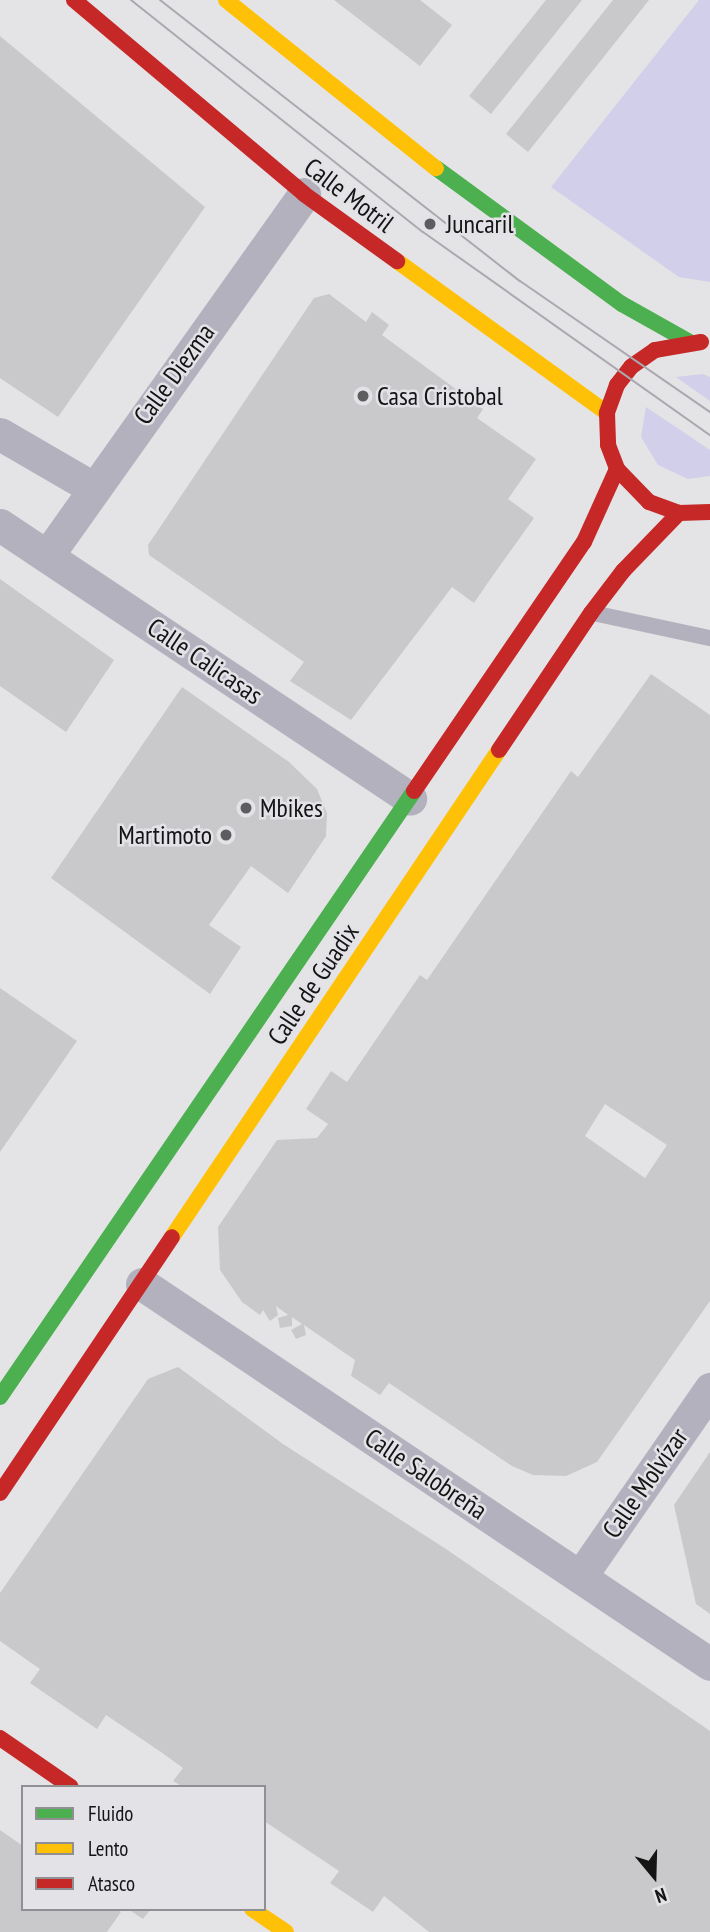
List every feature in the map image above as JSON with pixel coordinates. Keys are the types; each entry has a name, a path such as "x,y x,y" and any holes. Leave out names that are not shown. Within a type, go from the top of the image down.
{"street":[{"name":"Calle Motril","path":"74,0 304,194 607,413"},
{"path":"226,0 453,181 622,304 688,341"},
{"name":"Calle Diezma","path":"47,556 304,194"},
{"path":"710,343 688,341 655,350 631,367 617,385 607,413 608,445 617,469 649,502 679,513 710,512"},
{"path":"0,433 93,488"},
{"name":"Calle de Guadix","path":"0,1397 584,542 617,469"},
{"name":"Calle de Guadix","path":"0,1493 591,613 623,571 679,513"},
{"name":"Calle Calicasas","path":"0,526 410,798"},
{"name":"Calle Salobreña","path":"142,1284 710,1664"},
{"name":"Calle Molvízar","path":"580,1577 710,1389"},
{"path":"0,1738 68,1785"},
{"path":"255,1911 286,1932"}],"lane":[{"path":"591,613 710,638"}],"shaded area":[{"path":"699,0 710,0 710,282 679,277 551,187"},
{"path":"703,374 710,377 710,401 676,377"},
{"path":"646,407 710,450 710,476 688,479 658,465 641,437"}],"building":[{"path":"334,0 420,0 452,25 420,66"},
{"path":"546,0 582,0 491,114 469,96"},
{"path":"613,0 649,0 528,152 506,134"},
{"path":"0,36 205,207 58,417 0,378"},
{"path":"329,294 366,322 372,312 389,325 382,335 483,409 477,418 536,459 508,499 534,518 474,603 452,587 351,720 290,681 304,662 149,555 148,545 314,298"},
{"path":"0,579 114,660 66,732 0,686"},
{"path":"651,674 710,715 710,1301 597,1462 566,1476 533,1475 512,1466 389,1383 380,1395 351,1376 355,1360 304,1325 306,1335 296,1339 291,1330 302,1324 292,1317 292,1326 280,1328 278,1318 288,1315 276,1306 278,1315 270,1321 263,1310 260,1315 242,1302 220,1270 218,1227 277,1140 317,1138 328,1124 306,1109 331,1071 347,1082 420,975 427,980 571,771 578,777","holes":["605,1104 667,1145 645,1178 585,1136"]},
{"path":"182,687 289,762 317,789 327,813 326,836 288,893 251,866 209,925 241,947 210,994 51,878"},
{"path":"0,988 77,1041 0,1152"},
{"path":"178,1367 283,1444 446,1549 710,1731 710,1932 429,1932 384,1896 373,1912 330,1883 339,1871 266,1822 266,1785 180,1785 173,1781 183,1768 161,1752 106,1715 97,1729 30,1683 40,1669 0,1641 0,1593 148,1379"},
{"path":"710,1452 710,1614 696,1604 674,1505"},
{"path":"0,1830 21,1845 21,1911 121,1912 107,1932 0,1932"},
{"path":"131,1911 149,1911 143,1919"}],"tram line":[{"path":"131,0 423,232 710,435"},
{"path":"160,0 520,281 710,412"}],"traffic: fast":[{"path":"436,168 622,304 688,341"},
{"path":"0,1397 414,791"}],"traffic: slow":[{"path":"226,0 436,168"},
{"path":"397,261 607,413"},
{"path":"172,1237 499,750"},
{"path":"255,1911 286,1932"}],"traffic: jam":[{"path":"74,0 304,194 397,261"},
{"path":"701,342 655,350 631,367 617,385 607,413 608,445 617,469 649,502 679,513 710,512"},
{"path":"414,791 584,542 617,469"},
{"path":"499,750 591,613 623,571 679,513"},
{"path":"0,1493 172,1237"},
{"path":"0,1738 68,1785"}],"place":[{"name":"Juncaril","path":"430,224"},
{"name":"Casa Cristobal","path":"363,396"},
{"name":"Mbikes","path":"246,808"},
{"name":"Martimoto","path":"226,835"}]}
